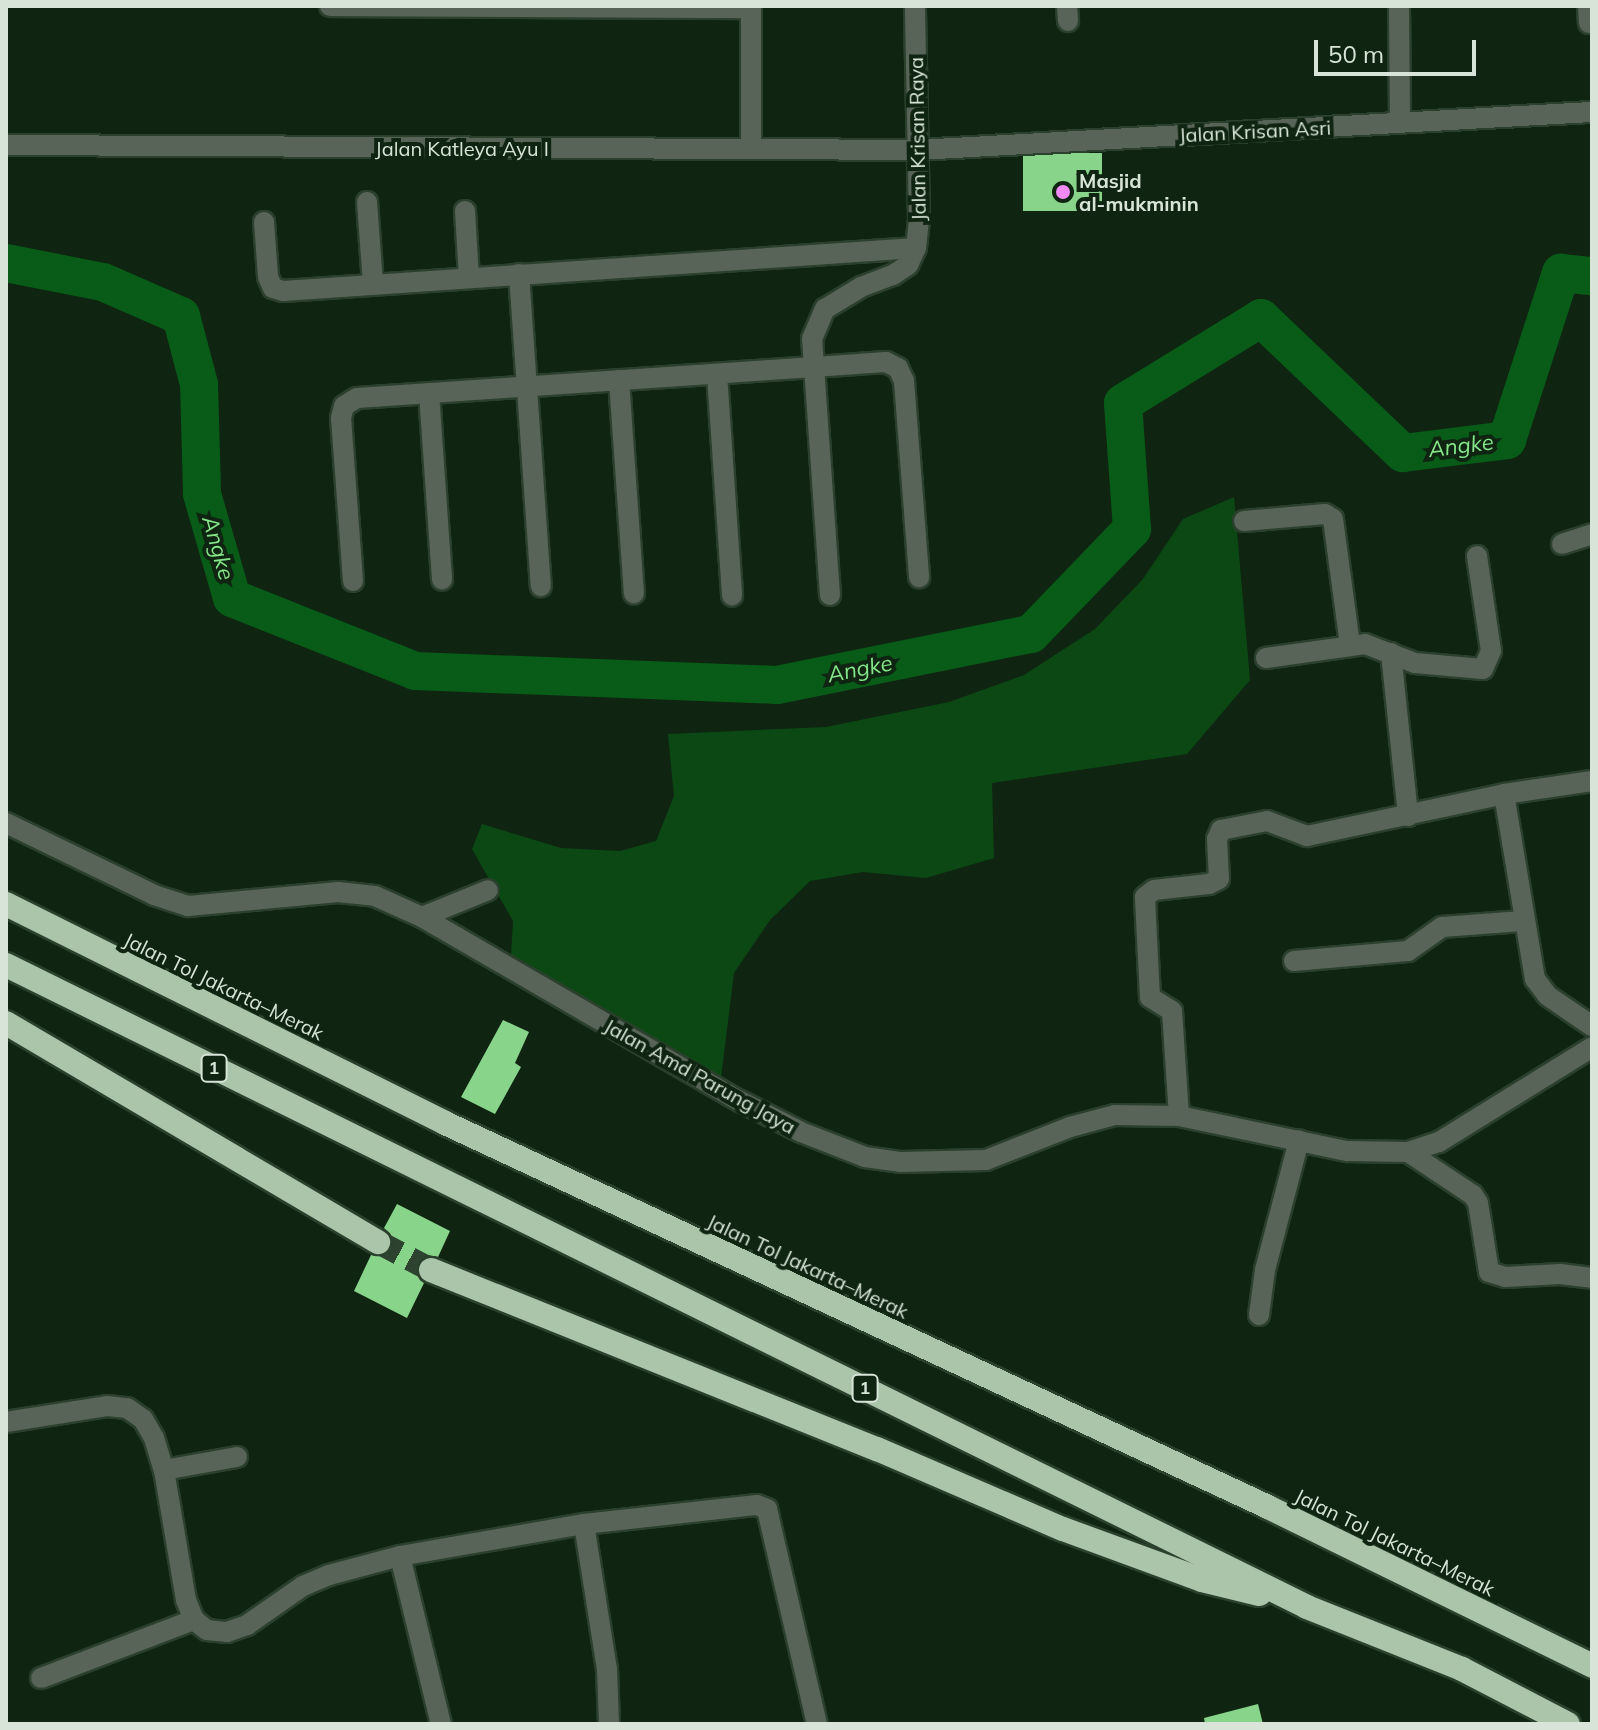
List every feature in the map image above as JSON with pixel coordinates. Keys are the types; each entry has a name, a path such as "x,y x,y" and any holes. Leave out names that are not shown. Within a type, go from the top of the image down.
{"highway":[{"name":"Jalan Tol Jakarta–Merak","path":"6,904 445,1123 1268,1507 1592,1666"},
{"name":"1","path":"6,965 1307,1607 1462,1669 1568,1724"},
{"path":"6,1023 378,1242"},
{"path":"431,1270 877,1449 1063,1529 1202,1580 1307,1607"}],"street":[{"path":"330,6 751,7 751,149"},
{"name":"Jalan Krisan Raya","path":"830,595 812,339 817,322 839,298 893,275 908,265 916,248 919,219 915,6"},
{"path":"1399,6 1400,123"},
{"name":"Jalan Krisan Asri","path":"918,150 1592,112"},
{"name":"Jalan Katleya Ayu I","path":"6,145 918,150"},
{"path":"367,202 373,284"},
{"path":"465,211 469,278"},
{"path":"264,222 268,277 273,288 283,291 916,248"},
{"path":"519,274 541,586"},
{"path":"353,581 341,418 344,406 357,398 886,362 898,368 904,381 919,577"},
{"path":"717,374 732,595"},
{"path":"619,380 634,593"},
{"path":"429,393 442,580"},
{"path":"1244,521 1325,514 1333,519 1350,645"},
{"path":"1562,544 1592,534"},
{"path":"1266,658 1350,645 1375,645 1415,663 1476,669 1487,666 1491,651 1489,619 1477,556"},
{"path":"1391,653 1408,816"},
{"path":"1179,1116 1172,1011 1150,997 1147,893 1209,884 1219,879 1217,839 1227,827 1267,821 1307,836 1504,794 1592,781"},
{"path":"1504,794 1522,921 1535,979 1548,996 1592,1026"},
{"name":"Jalan Amd Parung Jaya","path":"6,823 154,895 188,906 357,893 375,896 422,917 740,1101 801,1132 865,1157 900,1162 966,1163 1003,1156 1092,1120 1115,1115 1179,1116 1347,1151 1408,1152 1439,1142 1592,1047"},
{"path":"422,917 488,890"},
{"path":"1294,961 1408,951 1442,927 1522,921"},
{"path":"1259,1315 1265,1270 1299,1140"},
{"path":"1408,1152 1473,1195 1478,1203 1489,1272 1505,1277 1560,1274 1592,1278"},
{"path":"6,1422 107,1406 127,1408 143,1419 154,1438 164,1470 186,1600 194,1620 207,1630 227,1632 247,1625 303,1586 329,1575 400,1556 584,1524 748,1505 767,1509 817,1724"},
{"path":"164,1470 237,1457"},
{"path":"584,1524 607,1669 609,1724"},
{"path":"400,1556 441,1724"},
{"path":"41,1678 194,1620"}],"green space":[{"path":"1234,497 1250,680 1187,754 992,783 994,858 926,878 863,872 810,881 770,920 734,973 721,1078 511,956 513,921 472,849 482,824 561,848 620,851 656,841 674,796 668,734 826,727 949,702 1024,675 1095,629 1143,579 1183,519"}],"building":[{"name":"Masjid al-mukminin","path":"1023,153 1102,153 1102,211 1023,211"},
{"path":"503,1020 529,1032 515,1063 521,1067 495,1114 461,1097"},
{"path":"397,1204 450,1231 438,1257 428,1255 417,1264 416,1273 424,1283 407,1318 354,1291 371,1255 385,1255 391,1249 391,1235 384,1228"},
{"path":"1258,1704 1263,1724 1205,1724 1204,1718"}],"waterway":[{"name":"Angke","path":"6,263 103,282 181,316 199,384 202,494 232,598 415,671 777,685 1031,634 1132,529 1123,403 1261,318 1403,453 1507,440 1561,273 1592,276"}],"tunnel":[{"path":"378,1242 431,1270"}],"place":[{"name":"Masjid al-mukminin","path":"1063,192"}]}
